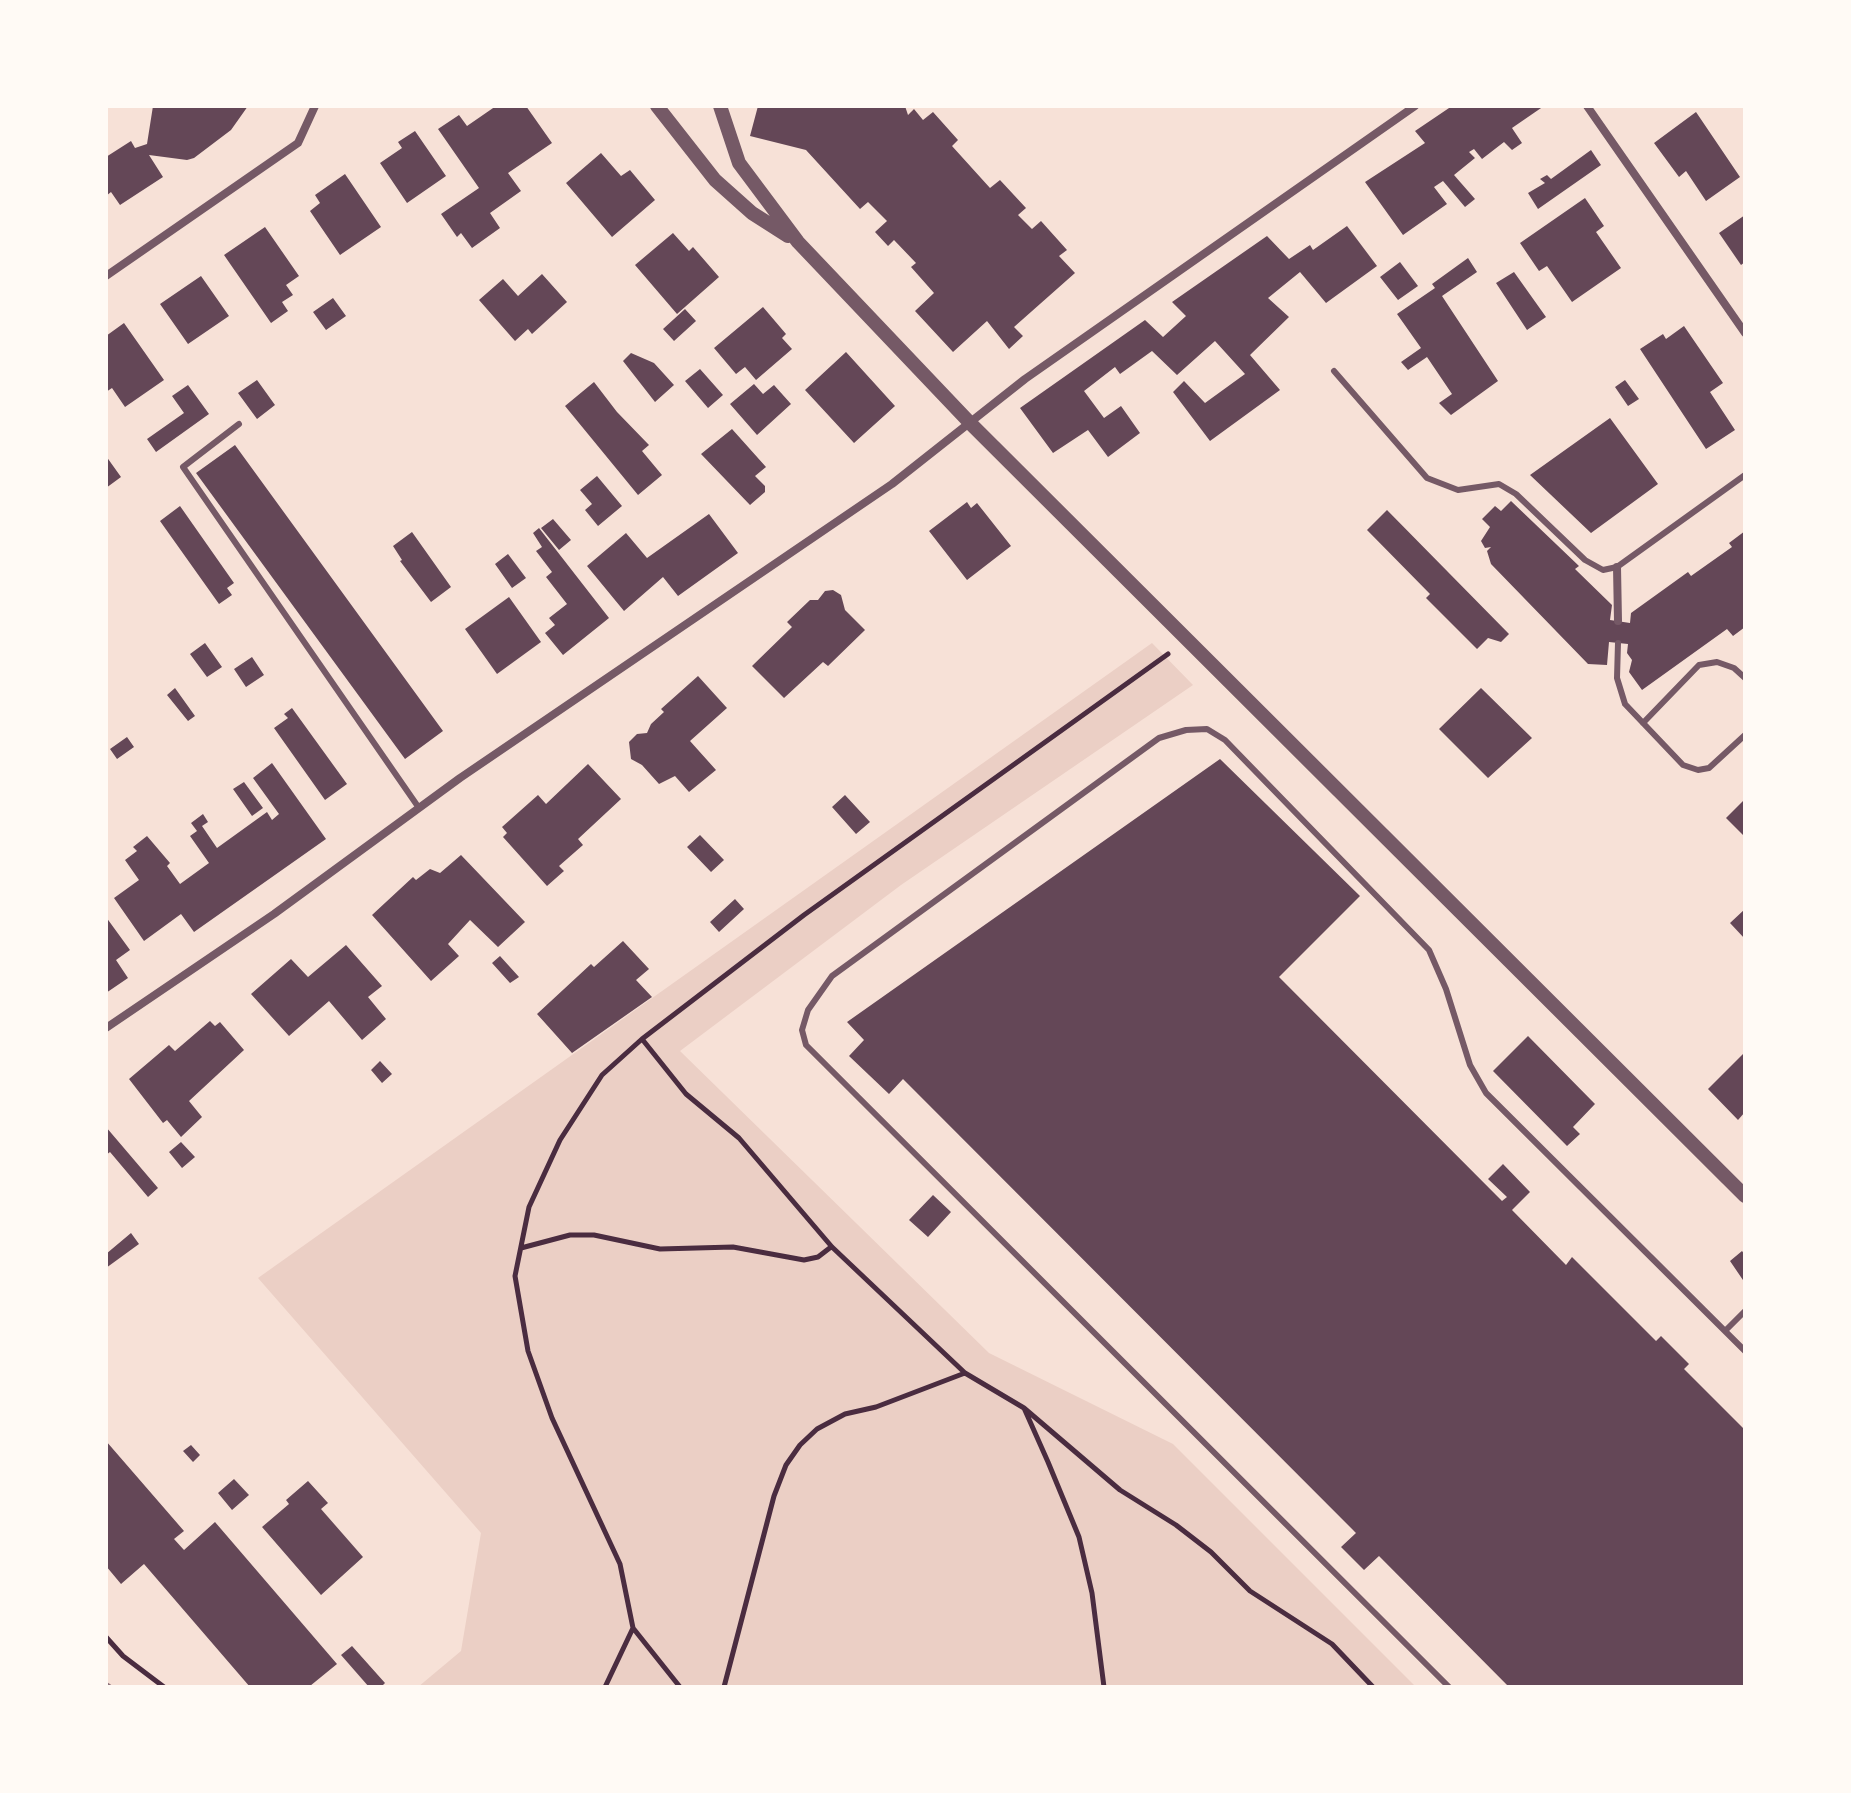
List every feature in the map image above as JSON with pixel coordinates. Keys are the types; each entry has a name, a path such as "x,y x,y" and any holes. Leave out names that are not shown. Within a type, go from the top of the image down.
{"street":[{"path":"106,276 298,143 315,106"},
{"path":"657,106 715,180 752,213 798,242"},
{"path":"720,106 739,163 798,242 971,424 1745,1196"},
{"path":"106,1028 274,914 419,808 892,484 1025,379 1415,106"},
{"path":"1587,106 1745,333"},
{"path":"1617,567 1618,621"}],"lane":[{"path":"1334,371 1427,478 1458,490 1499,484 1516,494 1585,560 1603,570 1617,567 1745,475"},
{"path":"239,424 183,467 419,808"},
{"path":"1618,643 1617,678 1625,704 1683,765 1698,770 1709,768 1745,735"},
{"path":"1643,723 1699,665 1717,662 1734,668 1745,678"},
{"path":"1449,1687 806,1045 802,1030 808,1010 832,976 1159,738 1186,730 1207,729 1225,740 1429,950 1446,989 1470,1065 1486,1093 1745,1351"},
{"path":"1725,1331 1745,1311"}],"path":[{"path":"680,1687 633,1628 620,1564 552,1418 528,1351 515,1276 529,1207 560,1140 602,1075 642,1039 804,915 1188,639"},
{"path":"642,1039 686,1094 739,1138 832,1247 965,1373 1024,1408 1120,1490 1176,1525 1211,1552 1250,1591 1332,1644 1373,1687"},
{"path":"521,1248 570,1235 594,1235 660,1249 733,1247 804,1260 818,1257 832,1247"},
{"path":"724,1687 774,1496 786,1465 800,1445 817,1429 845,1414 876,1407 965,1373"},
{"path":"1024,1408 1079,1537 1092,1593 1104,1687"},
{"path":"605,1687 633,1628"},
{"path":"106,1637 123,1656 164,1687"}],"shaded area":[{"path":"1152,643 1193,685 901,885 680,1051 989,1353 1173,1444 1416,1687 418,1687 461,1651 481,1533 258,1278"}],"building":[{"path":"153,106 248,106 231,130 194,158 187,160 149,155 163,177 120,205 111,192 106,196 106,157 131,141 135,148 147,144"},
{"path":"496,106 526,106 552,143 508,173 521,191 490,213 500,228 472,248 461,233 457,237 441,214 479,188 438,129 459,115 467,126"},
{"path":"758,106 905,106 908,115 914,109 923,120 933,112 958,140 952,146 990,188 1000,180 1026,208 1018,215 1032,229 1041,221 1067,250 1059,256 1075,273 1014,327 1023,336 1009,349 987,321 953,352 915,311 934,293 911,267 916,263 894,240 888,246 875,232 887,221 868,202 860,209 806,150 750,136"},
{"path":"1452,106 1544,106 1512,128 1522,143 1512,150 1504,142 1482,159 1474,149 1469,152 1475,158 1454,175 1475,199 1465,207 1443,181 1434,187 1447,204 1403,235 1365,182 1425,143 1415,131"},
{"path":"1696,112 1740,177 1706,201 1686,171 1679,177 1654,143"},
{"path":"415,131 446,176 407,203 380,163 402,148 398,142"},
{"path":"1591,150 1601,165 1538,209 1528,193 1545,183 1540,179 1547,175 1551,179"},
{"path":"601,153 621,176 630,170 655,200 612,237 566,183"},
{"path":"345,174 381,227 340,255 310,211 320,203 315,195"},
{"path":"1585,198 1604,226 1596,232 1621,268 1572,302 1547,266 1539,271 1520,243"},
{"path":"1745,215 1745,262 1741,265 1719,233"},
{"path":"1347,226 1377,266 1326,303 1300,272 1268,298 1289,317 1250,355 1280,390 1210,441 1173,392 1184,381 1205,403 1245,374 1215,341 1177,375 1152,351 1120,374 1115,367 1084,391 1104,418 1121,406 1140,433 1108,457 1088,430 1053,453 1020,408 1145,320 1163,337 1186,316 1172,302 1267,236 1289,259 1310,245 1313,250"},
{"path":"265,227 299,276 286,285 293,295 282,302 288,311 271,323 224,255"},
{"path":"673,233 689,251 693,247 719,277 677,314 635,265"},
{"path":"1468,258 1477,272 1442,296 1498,381 1451,415 1439,403 1452,394 1427,357 1408,370 1401,362 1421,348 1397,314 1435,288 1432,284"},
{"path":"1400,262 1418,286 1398,300 1380,277"},
{"path":"1514,272 1546,317 1527,330 1496,283"},
{"path":"542,274 567,302 532,334 528,329 515,341 479,300 503,279 518,296"},
{"path":"201,276 229,316 188,344 160,304"},
{"path":"333,298 346,316 326,330 313,312"},
{"path":"763,307 786,334 782,338 792,349 756,380 745,367 736,374 714,348"},
{"path":"685,309 696,321 674,341 663,329"},
{"path":"124,323 164,380 125,407 112,388 106,392 106,336"},
{"path":"1684,326 1723,383 1710,392 1735,430 1706,449 1640,349 1663,334 1666,339"},
{"path":"846,352 895,406 854,443 805,390"},
{"path":"631,353 654,363 674,385 655,402 623,361"},
{"path":"700,369 723,395 708,408 685,381"},
{"path":"257,380 275,405 257,419 238,393"},
{"path":"1625,380 1639,399 1628,406 1615,387"},
{"path":"594,382 617,412 649,445 642,451 662,475 638,495 565,406"},
{"path":"754,384 763,394 774,385 791,404 757,435 730,404"},
{"path":"188,385 209,414 156,452 147,439 184,413 172,396"},
{"path":"1610,418 1658,484 1591,533 1530,475"},
{"path":"732,429 766,467 755,476 765,486 765,492 750,505 701,454"},
{"path":"235,445 443,731 405,759 196,473"},
{"path":"106,456 121,477 106,488"},
{"path":"597,476 622,506 598,526 585,510 592,504 580,490"},
{"path":"1511,501 1579,566 1575,569 1612,605 1610,620 1630,623 1631,613 1688,572 1691,576 1732,547 1729,543 1745,531 1745,627 1733,636 1727,629 1642,690 1629,672 1632,660 1627,653 1628,644 1609,642 1607,665 1588,664 1491,564 1487,551 1491,547 1485,548 1481,541 1490,527 1482,519 1495,506 1501,511"},
{"path":"967,502 971,508 977,503 1011,546 967,580 929,531"},
{"path":"180,506 234,583 227,588 232,595 219,604 160,521"},
{"path":"1387,510 1509,634 1501,642 1488,638 1477,649 1426,598 1430,594 1367,530"},
{"path":"709,514 738,553 678,596 663,577 624,611 587,566 626,533 647,558"},
{"path":"553,519 571,540 559,550 541,528"},
{"path":"539,528 609,618 563,655 545,633 555,625 549,618 567,604 546,577 552,572 536,551 542,547 533,533"},
{"path":"412,532 451,587 431,602 400,561 393,546"},
{"path":"508,554 526,578 512,588 495,564"},
{"path":"833,590 841,595 845,610 865,630 828,666 823,662 784,698 752,666 792,627 787,622 810,600 818,600 825,591"},
{"path":"509,597 541,642 497,674 465,629"},
{"path":"205,643 222,667 207,677 190,654"},
{"path":"252,657 264,675 246,687 234,669"},
{"path":"698,676 727,708 690,741 716,770 689,792 675,776 659,784 642,765 631,759 629,742 637,734 647,733 651,724 664,712 661,709"},
{"path":"175,688 195,716 188,721 167,695"},
{"path":"1481,688 1532,738 1488,778 1439,729"},
{"path":"292,708 347,784 325,800 274,728 288,718 284,714"},
{"path":"127,737 134,747 117,759 110,749"},
{"path":"1220,759 1360,896 1279,977 1502,1201 1507,1197 1488,1179 1503,1164 1530,1192 1512,1210 1566,1265 1572,1257 1656,1341 1661,1336 1689,1364 1684,1369 1745,1430 1745,1687 1509,1687 1379,1556 1364,1570 1341,1547 1356,1533 903,1079 889,1094 849,1056 864,1040 847,1022"},
{"path":"272,763 326,839 194,932 181,914 144,941 114,898 139,880 125,860 137,851 133,847 147,836 170,863 167,866 180,884 209,863 190,836 197,831 191,823 203,814 208,822 202,826 217,848 267,812 272,820 279,814 253,778"},
{"path":"588,764 621,799 578,839 583,845 559,866 564,871 547,886 503,837 507,833 502,827 538,795 546,804"},
{"path":"244,782 263,808 252,816 233,789"},
{"path":"845,795 870,822 856,834 832,807"},
{"path":"1745,799 1745,837 1726,818"},
{"path":"700,835 724,860 711,872 687,847"},
{"path":"461,855 525,922 498,947 470,920 448,944 459,956 431,981 372,915 413,877 416,880 430,869 440,873"},
{"path":"735,899 744,909 719,932 710,922"},
{"path":"1745,909 1745,939 1730,923"},
{"path":"106,917 130,950 116,960 128,978 106,993"},
{"path":"623,941 649,969 636,980 652,997 572,1053 537,1014 591,964 594,967"},
{"path":"346,945 382,986 368,997 386,1019 362,1040 329,1001 289,1036 251,994 291,959 308,977"},
{"path":"500,956 519,977 510,983 492,963"},
{"path":"210,1021 215,1026 220,1022 244,1050 189,1101 202,1117 181,1137 167,1120 163,1123 129,1079 169,1045 175,1051"},
{"path":"1528,1036 1595,1104 1573,1127 1580,1134 1567,1146 1493,1071"},
{"path":"1745,1052 1745,1112 1738,1120 1708,1089"},
{"path":"380,1061 392,1074 382,1083 371,1070"},
{"path":"106,1127 158,1188 148,1197 110,1152 106,1155"},
{"path":"181,1142 195,1157 182,1168 169,1152"},
{"path":"933,1195 951,1212 928,1237 909,1220"},
{"path":"131,1233 139,1244 106,1268 106,1254"},
{"path":"1742,1251 1745,1255 1745,1283 1730,1261"},
{"path":"106,1441 184,1531 174,1539 184,1550 215,1522 337,1664 310,1686 250,1687 144,1564 121,1584 106,1566"},
{"path":"191,1445 200,1455 193,1462 183,1451"},
{"path":"234,1479 249,1495 232,1510 218,1493"},
{"path":"308,1481 328,1503 321,1509 363,1557 321,1595 262,1527 289,1504 286,1500"},
{"path":"352,1646 385,1683 381,1687 369,1687 341,1655"}]}
